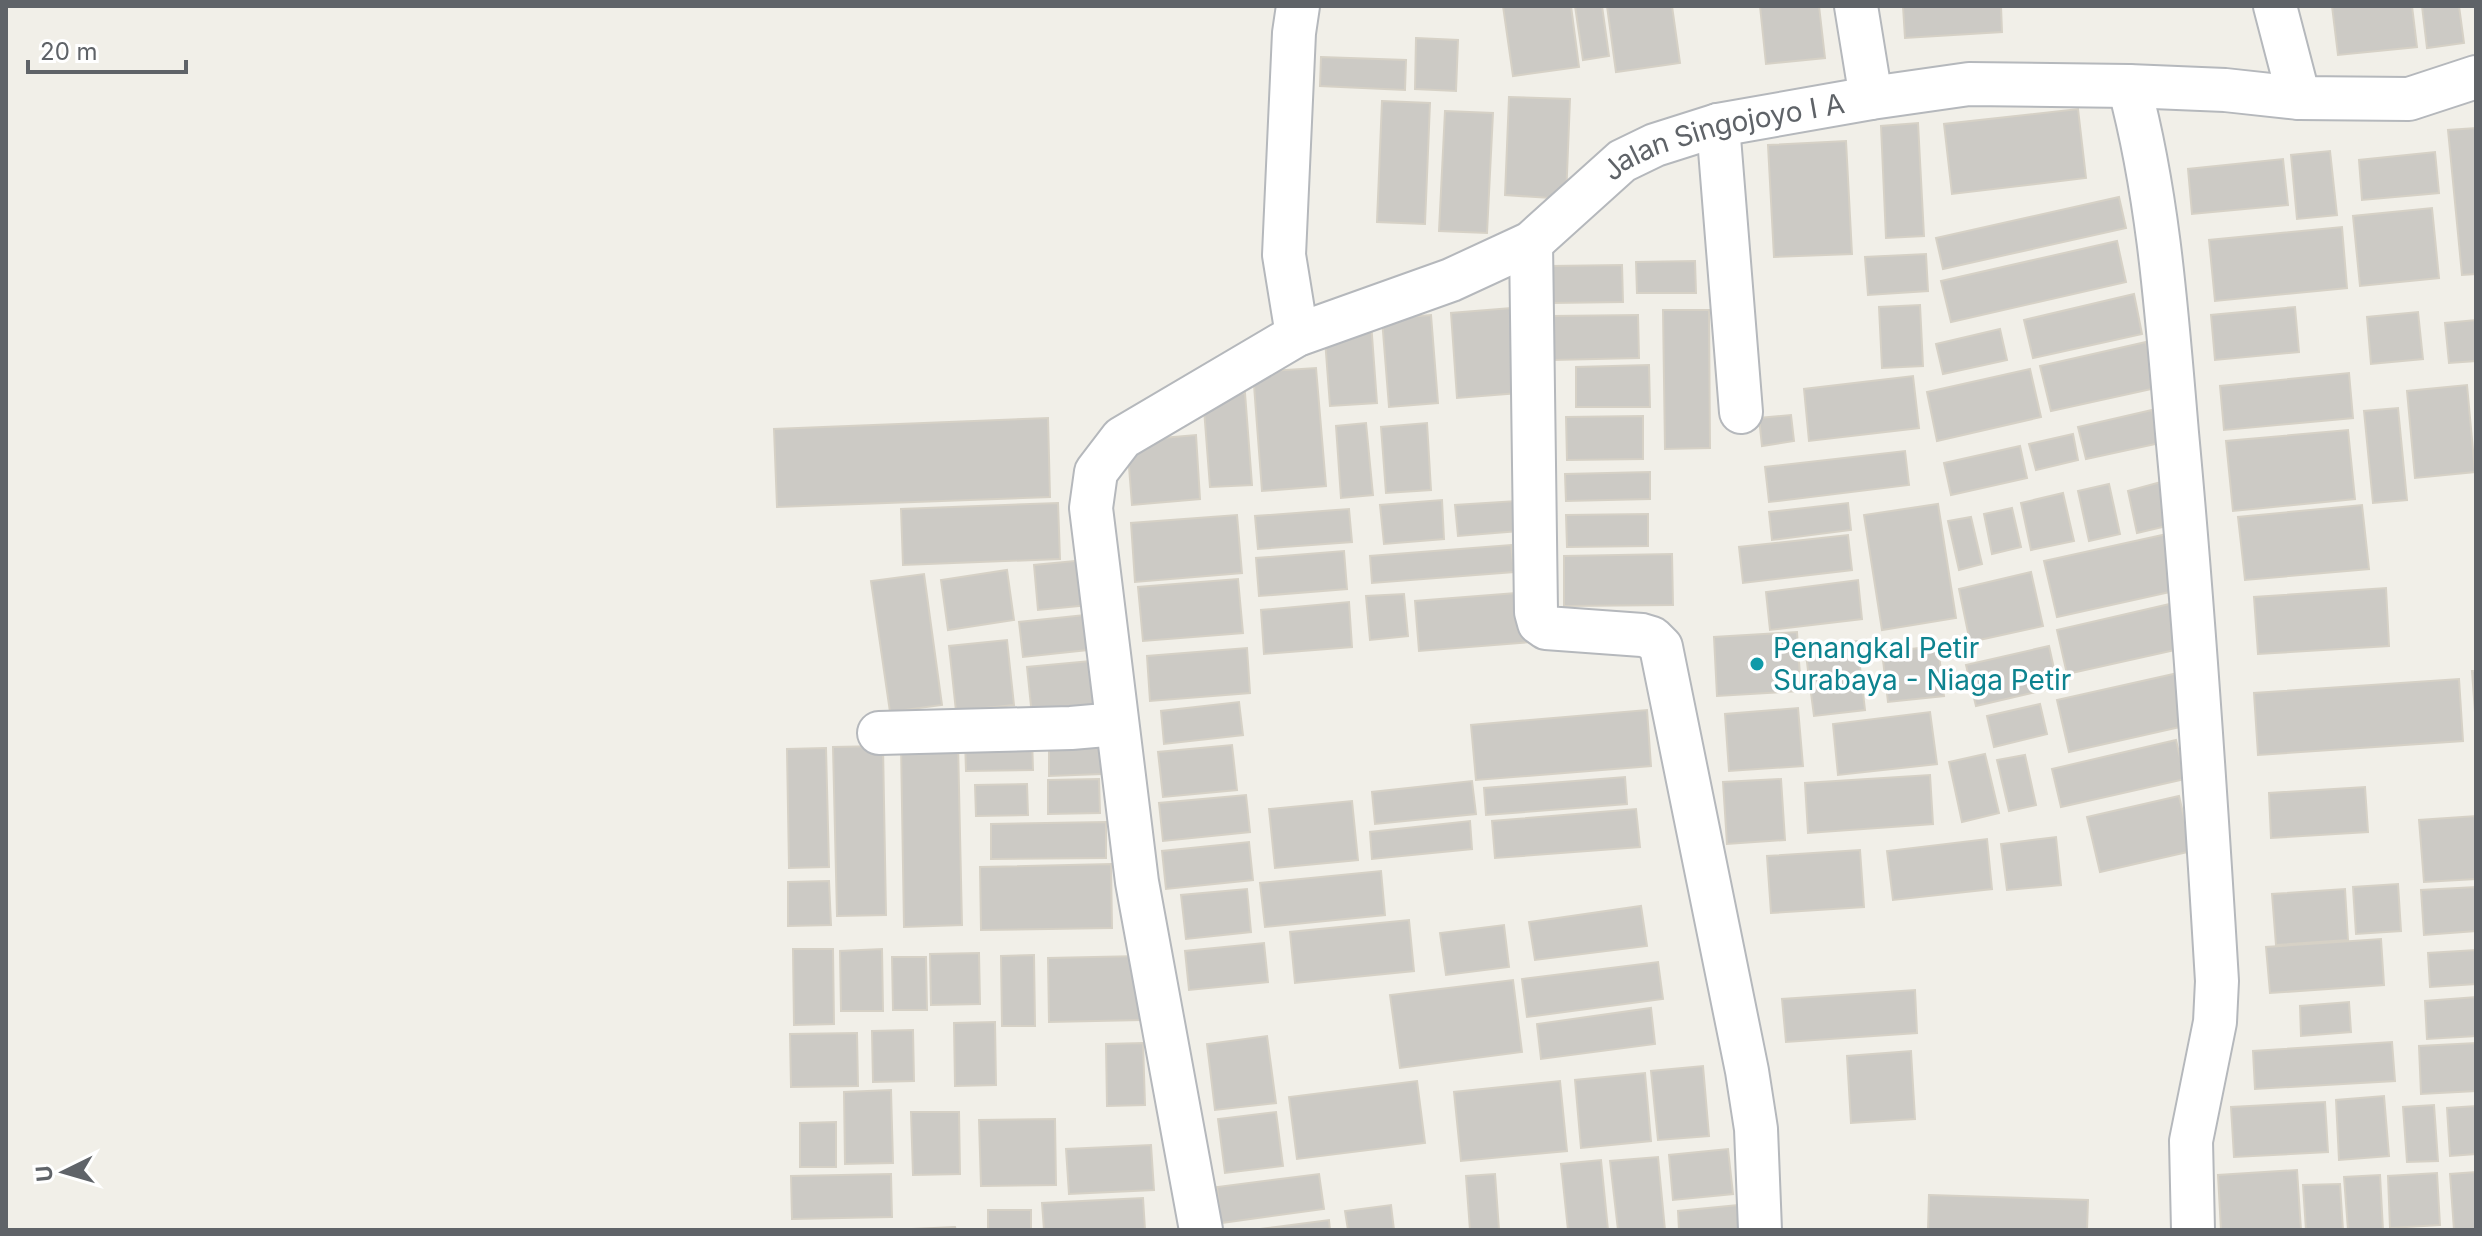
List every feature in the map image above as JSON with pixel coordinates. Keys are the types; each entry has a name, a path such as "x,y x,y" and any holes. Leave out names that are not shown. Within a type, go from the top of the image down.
{"street":[{"path":"1297,335 1284,255 1294,33 1298,6"},
{"path":"1856,6 1871,98"},
{"path":"2275,6 2299,98"},
{"name":"Jalan Singojoyo I A","path":"1201,1230 1137,882 1091,508 1096,472 1122,438 1297,335 1451,280 1531,243 1622,161 1655,145 1718,125 1969,84 2129,86 2225,90 2299,98 2409,99 2476,77"},
{"path":"2129,86 2140,126 2151,190 2171,362 2194,614 2217,981 2215,1022 2191,1141 2193,1230"},
{"path":"1718,125 1741,412"},
{"path":"1531,243 1536,612 1539,623 1546,628 1642,635 1652,638 1661,647 1747,1071 1756,1129 1760,1230"},
{"path":"879,733 1117,724"}],"building":[{"path":"1503,6 1571,6 1579,67 1513,76"},
{"path":"1575,6 1602,6 1609,56 1583,60"},
{"path":"1607,6 1672,6 1680,63 1616,72"},
{"path":"1760,6 1819,6 1825,58 1766,64"},
{"path":"1903,6 2001,6 2002,32 1905,38"},
{"path":"2332,6 2412,6 2417,47 2338,55"},
{"path":"2422,6 2459,6 2464,43 2427,48"},
{"path":"1416,38 1458,40 1456,91 1415,89"},
{"path":"1321,57 1406,60 1405,90 1320,86"},
{"path":"1509,97 1570,99 1566,199 1505,195"},
{"path":"1382,101 1430,103 1425,224 1377,222"},
{"path":"2078,109 2086,178 1952,194 1944,124"},
{"path":"1445,111 1493,113 1487,233 1439,231"},
{"path":"1918,123 1924,236 1886,238 1881,126"},
{"path":"2476,128 2476,274 2462,275 2448,130"},
{"path":"1846,141 1852,254 1774,257 1768,145"},
{"path":"2330,151 2337,215 2297,219 2291,155"},
{"path":"2435,152 2439,193 2362,200 2359,160"},
{"path":"2283,159 2288,205 2192,214 2188,169"},
{"path":"2119,197 2126,228 1943,269 1936,238"},
{"path":"2432,208 2439,278 2360,286 2353,216"},
{"path":"2342,227 2347,288 2215,301 2209,240"},
{"path":"2117,241 2126,282 1951,322 1941,281"},
{"path":"1926,254 1928,291 1868,295 1865,257"},
{"path":"1695,261 1696,293 1637,293 1636,262"},
{"path":"1622,265 1623,302 1552,303 1551,266"},
{"path":"2134,294 2142,334 2033,358 2024,320"},
{"path":"1920,305 1923,366 1882,368 1879,307"},
{"path":"2295,307 2299,352 2215,360 2211,315"},
{"path":"1511,308 1519,393 1457,398 1451,313"},
{"path":"1663,310 1709,310 1710,448 1665,449"},
{"path":"2418,312 2423,359 2371,364 2367,317"},
{"path":"1431,315 1438,403 1389,407 1382,319"},
{"path":"1638,315 1639,358 1553,360 1552,316"},
{"path":"2476,320 2476,361 2449,363 2445,323"},
{"path":"1371,322 1377,403 1330,406 1324,326"},
{"path":"2000,329 2007,360 1943,374 1936,344"},
{"path":"2146,342 2156,388 2051,411 2040,366"},
{"path":"1649,365 1650,407 1576,407 1576,367"},
{"path":"1316,368 1326,486 1262,491 1253,372"},
{"path":"2030,369 2041,417 1937,441 1927,392"},
{"path":"2349,373 2353,418 2224,430 2220,386"},
{"path":"1913,376 1919,428 1809,441 1804,389"},
{"path":"2467,385 2475,472 2415,478 2407,391"},
{"path":"1245,393 1252,485 1210,487 1203,396"},
{"path":"2398,408 2407,500 2373,503 2364,411"},
{"path":"2152,410 2160,443 2086,459 2078,427"},
{"path":"1791,415 1794,441 1762,446 1759,418"},
{"path":"1643,416 1643,459 1567,460 1566,417"},
{"path":"1048,418 1050,497 777,507 774,429"},
{"path":"1366,423 1373,495 1341,498 1336,426"},
{"path":"1427,423 1431,490 1386,493 1381,427"},
{"path":"2348,430 2355,499 2233,511 2226,441"},
{"path":"2073,434 2078,460 2036,470 2029,444"},
{"path":"1196,435 1200,499 1132,505 1127,441"},
{"path":"2020,446 2027,478 1951,495 1944,463"},
{"path":"1905,451 1909,485 1769,502 1765,467"},
{"path":"1650,472 1650,499 1566,501 1565,474"},
{"path":"2161,482 2171,525 2137,533 2128,491"},
{"path":"2109,484 2120,534 2089,541 2078,491"},
{"path":"2063,493 2074,541 2031,550 2021,503"},
{"path":"1442,500 1444,539 1384,544 1380,505"},
{"path":"1517,501 1519,531 1458,536 1455,505"},
{"path":"1058,503 1060,559 903,565 901,509"},
{"path":"1848,503 1851,530 1772,540 1769,512"},
{"path":"1938,504 1956,618 1882,630 1864,515"},
{"path":"2362,505 2369,569 2245,580 2238,517"},
{"path":"2012,508 2021,547 1992,554 1984,514"},
{"path":"1349,509 1352,542 1258,549 1255,516"},
{"path":"1648,514 1648,546 1567,547 1566,515"},
{"path":"1237,515 1242,573 1135,582 1131,523"},
{"path":"1971,517 1982,564 1959,570 1948,521"},
{"path":"2167,534 2179,590 2057,617 2044,561"},
{"path":"1848,535 1852,570 1743,583 1739,547"},
{"path":"1511,545 1514,572 1372,583 1370,556"},
{"path":"1344,551 1347,589 1259,596 1256,558"},
{"path":"1672,554 1673,605 1564,606 1564,556"},
{"path":"1085,560 1089,605 1038,610 1034,565"},
{"path":"1007,570 1014,620 948,630 941,580"},
{"path":"2031,572 2043,626 1970,642 1959,589"},
{"path":"924,574 942,705 890,712 871,581"},
{"path":"1238,579 1243,633 1143,641 1138,587"},
{"path":"1858,580 1862,619 1770,630 1766,592"},
{"path":"2386,588 2389,646 2258,654 2254,597"},
{"path":"1528,592 1531,642 1419,651 1415,601"},
{"path":"1404,594 1408,636 1370,640 1366,596"},
{"path":"1349,602 1352,647 1264,654 1261,610"},
{"path":"2174,603 2184,648 2067,674 2057,630"},
{"path":"1094,614 1097,649 1023,657 1019,622"},
{"name":"Penangkal Petir Surabaya - Niaga Petir","path":"1797,632 1801,691 1717,696 1714,637"},
{"path":"1007,640 1014,705 956,711 949,646"},
{"path":"1857,641 1865,710 1814,716 1805,647"},
{"path":"1938,646 1944,696 1888,702 1882,652"},
{"path":"2049,646 2058,687 1976,706 1966,665"},
{"path":"1247,648 1250,693 1150,701 1147,656"},
{"path":"1101,660 1107,708 1032,716 1027,667"},
{"path":"2472,671 2476,671 2476,726"},
{"path":"2178,673 2189,725 2069,752 2057,700"},
{"path":"2459,679 2463,741 2258,755 2254,693"},
{"path":"1239,702 1243,735 1164,744 1161,711"},
{"path":"2040,704 2047,734 1994,747 1987,716"},
{"path":"1798,708 1803,766 1729,771 1725,714"},
{"path":"1647,710 1651,766 1476,780 1471,725"},
{"path":"1930,712 1937,764 1838,775 1833,724"},
{"path":"1032,738 1033,770 966,771 965,739"},
{"path":"2176,740 2185,779 2061,807 2052,769"},
{"path":"958,743 962,925 904,927 901,744"},
{"path":"1101,745 1102,774 1049,776 1049,746"},
{"path":"1232,745 1237,790 1163,797 1158,752"},
{"path":"883,746 886,915 837,916 833,747"},
{"path":"826,748 829,867 789,868 787,749"},
{"path":"1985,754 1999,813 1962,822 1949,762"},
{"path":"2025,755 2036,805 2009,811 1997,760"},
{"path":"1930,775 1933,824 1808,833 1805,783"},
{"path":"1625,777 1627,804 1486,815 1484,788"},
{"path":"1099,779 1100,813 1048,814 1048,780"},
{"path":"1781,779 1785,840 1727,844 1723,782"},
{"path":"1472,781 1476,814 1375,824 1372,792"},
{"path":"1027,784 1028,815 976,816 975,785"},
{"path":"2365,787 2368,832 2271,838 2269,793"},
{"path":"1246,795 1250,832 1163,841 1159,803"},
{"path":"2179,796 2192,851 2100,872 2087,817"},
{"path":"1352,801 1358,860 1275,868 1269,809"},
{"path":"1636,809 1640,847 1495,858 1492,821"},
{"path":"2476,816 2476,879 2424,882 2419,820"},
{"path":"1470,821 1472,849 1372,859 1370,832"},
{"path":"1106,822 1106,858 991,859 991,824"},
{"path":"2056,837 2061,885 2007,890 2001,844"},
{"path":"1987,839 1992,889 1893,900 1887,851"},
{"path":"1249,842 1253,880 1166,889 1162,851"},
{"path":"1860,850 1864,907 1771,913 1767,856"},
{"path":"1111,864 1112,928 981,930 980,867"},
{"path":"1381,871 1385,915 1265,927 1260,883"},
{"path":"829,881 831,925 788,926 788,882"},
{"path":"2398,884 2401,931 2356,934 2353,887"},
{"path":"2476,887 2476,931 2424,935 2421,890"},
{"path":"1247,889 1251,932 1186,939 1181,895"},
{"path":"2345,889 2348,940 2276,945 2272,894"},
{"path":"1641,906 1647,946 1535,960 1529,922"},
{"path":"1409,920 1414,971 1295,983 1290,932"},
{"path":"1504,925 1509,967 1446,975 1440,933"},
{"path":"2381,939 2384,985 2270,993 2266,947"},
{"path":"1264,943 1268,982 1189,990 1185,951"},
{"path":"793,949 833,949 834,1024 794,1025"},
{"path":"882,949 883,1011 841,1011 840,951"},
{"path":"2476,950 2476,984 2430,987 2428,953"},
{"path":"979,953 980,1004 931,1005 930,954"},
{"path":"1034,955 1035,1026 1002,1026 1001,956"},
{"path":"1141,956 1142,1020 1049,1022 1048,958"},
{"path":"892,957 926,957 927,1010 893,1010"},
{"path":"1658,962 1663,999 1527,1017 1522,979"},
{"path":"1513,980 1522,1052 1400,1068 1390,995"},
{"path":"1915,990 1917,1033 1786,1042 1782,999"},
{"path":"2476,997 2476,1036 2427,1039 2425,1001"},
{"path":"2349,1002 2351,1032 2301,1036 2300,1006"},
{"path":"1651,1008 1655,1044 1541,1059 1537,1024"},
{"path":"995,1022 996,1085 955,1086 954,1023"},
{"path":"913,1030 914,1081 873,1082 872,1031"},
{"path":"857,1033 858,1086 791,1087 790,1034"},
{"path":"1267,1036 1276,1103 1215,1110 1207,1044"},
{"path":"2392,1042 2395,1081 2255,1089 2253,1051"},
{"path":"1143,1043 1145,1105 1107,1106 1106,1044"},
{"path":"2476,1043 2476,1091 2421,1094 2419,1046"},
{"path":"1911,1051 1915,1119 1851,1123 1847,1056"},
{"path":"1703,1066 1709,1136 1658,1140 1651,1071"},
{"path":"1645,1073 1651,1141 1581,1148 1575,1080"},
{"path":"1417,1081 1425,1143 1297,1159 1289,1097"},
{"path":"1560,1081 1567,1151 1461,1161 1454,1092"},
{"path":"891,1090 893,1163 845,1164 844,1092"},
{"path":"2384,1096 2389,1156 2339,1160 2336,1100"},
{"path":"2325,1102 2328,1152 2234,1157 2231,1107"},
{"path":"2434,1105 2438,1161 2407,1162 2403,1107"},
{"path":"2476,1106 2476,1154 2450,1156 2447,1108"},
{"path":"911,1112 959,1112 960,1174 913,1175"},
{"path":"1276,1112 1283,1166 1225,1173 1218,1119"},
{"path":"1055,1119 1056,1185 981,1186 979,1120"},
{"path":"836,1122 836,1167 800,1167 800,1123"},
{"path":"1151,1145 1154,1190 1069,1194 1066,1149"},
{"path":"1728,1149 1733,1194 1673,1200 1669,1155"},
{"path":"1658,1157 1665,1230 1618,1230 1610,1161"},
{"path":"1601,1160 1608,1230 1568,1230 1561,1164"},
{"path":"2297,1170 2301,1230 2221,1230 2218,1175"},
{"path":"2476,1172 2476,1230 2454,1230 2450,1174"},
{"path":"2437,1173 2440,1225 2390,1228 2388,1176"},
{"path":"891,1174 892,1217 792,1219 791,1176"},
{"path":"1319,1174 1324,1209 1221,1223 1217,1187"},
{"path":"1495,1174 1499,1230 1470,1230 1466,1176"},
{"path":"2380,1175 2383,1230 2348,1230 2344,1177"},
{"path":"2340,1184 2343,1230 2306,1230 2303,1185"},
{"path":"1929,1195 2088,1200 2087,1230 1928,1230"},
{"path":"1143,1198 1145,1230 1044,1230 1042,1203"},
{"path":"1748,1204 1751,1230 1679,1230 1678,1211"},
{"path":"1391,1205 1394,1230 1348,1230 1345,1211"},
{"path":"988,1210 1031,1210 1031,1230 988,1230"},
{"path":"1329,1220 1330,1230 1252,1230"},
{"path":"955,1227 956,1230 890,1230"}],"place":[{"name":"Penangkal Petir Surabaya - Niaga Petir","path":"1757,664"}]}
